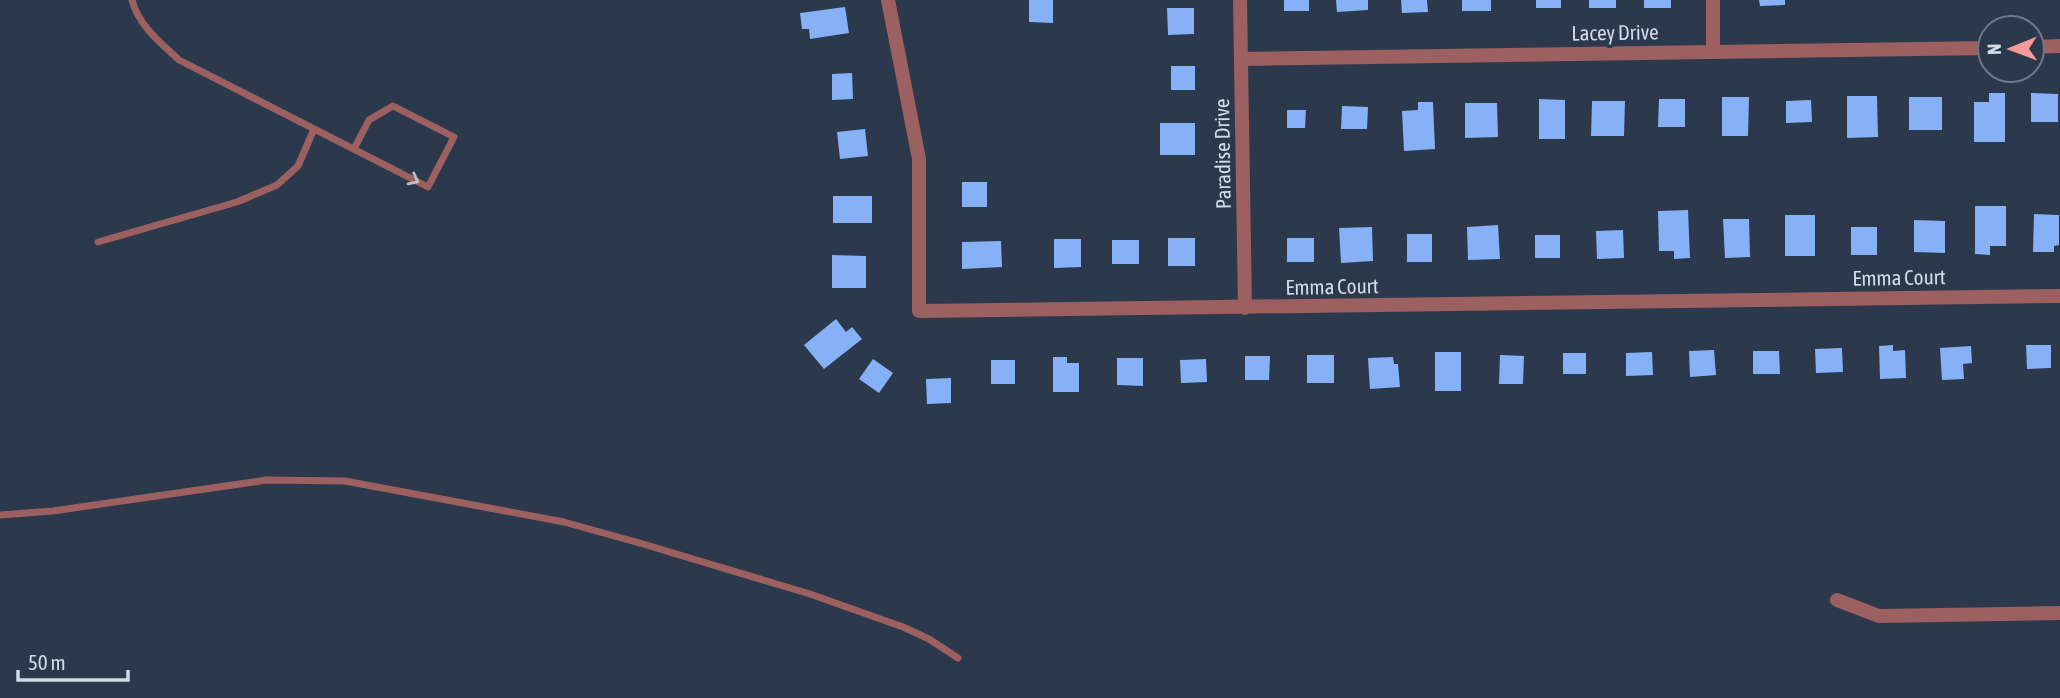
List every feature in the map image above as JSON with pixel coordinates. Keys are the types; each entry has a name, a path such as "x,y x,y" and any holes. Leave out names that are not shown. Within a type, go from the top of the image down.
{"street":[{"name":"Emma Court","path":"888,0 919,159 919,311 2060,296"},
{"name":"Paradise Drive","path":"1240,0 1245,308"},
{"path":"1713,0 1713,52"},
{"name":"Lacey Drive","path":"1241,59 1976,48"},
{"path":"1837,600 1879,616 2060,613"}],"lane":[{"path":"132,0 135,11 151,33 178,60 429,187 454,137 393,106 369,120 354,149"},
{"path":"98,242 237,202 277,185 298,166 314,129"},
{"path":"0,515 52,512 267,480 345,481 564,522 630,541 810,594 891,622 929,639 958,658"}],"building":[{"path":"1029,0 1053,0 1053,23 1029,22"},
{"path":"1284,0 1309,0 1309,11 1284,11"},
{"path":"1336,0 1368,0 1368,10 1337,12"},
{"path":"1401,0 1427,0 1428,12 1402,13"},
{"path":"1462,0 1491,0 1491,11 1462,11"},
{"path":"1536,0 1561,0 1561,8 1536,8"},
{"path":"1589,0 1616,0 1616,8 1589,8"},
{"path":"1644,0 1671,0 1671,8 1644,8"},
{"path":"1759,0 1785,0 1785,5 1760,6"},
{"path":"845,7 849,33 810,39 809,29 802,29 800,13"},
{"path":"1167,8 1194,8 1194,34 1168,35"},
{"path":"1171,66 1195,66 1195,90 1171,90"},
{"path":"852,73 853,99 832,100 832,74"},
{"path":"1989,93 2005,93 2005,142 1974,142 1974,102 1989,102"},
{"path":"2031,93 2058,94 2058,122 2031,122"},
{"path":"1847,96 1877,96 1878,137 1847,138"},
{"path":"1722,97 1749,97 1748,136 1722,136"},
{"path":"1909,97 1942,97 1942,130 1909,130"},
{"path":"1539,99 1565,100 1565,139 1539,139"},
{"path":"1659,99 1685,99 1685,127 1658,127"},
{"path":"1811,100 1812,122 1786,123 1786,101"},
{"path":"1592,101 1625,101 1624,136 1591,136"},
{"path":"1418,102 1433,102 1435,149 1404,151 1402,111 1418,110"},
{"path":"1465,103 1497,103 1498,137 1465,138"},
{"path":"1342,106 1368,107 1367,129 1341,129"},
{"path":"1287,110 1306,110 1305,128 1287,128"},
{"path":"1160,123 1195,123 1195,155 1160,155"},
{"path":"865,129 868,156 840,159 837,132"},
{"path":"962,182 987,182 987,207 962,207"},
{"path":"833,196 872,196 872,223 833,223"},
{"path":"1975,206 2006,206 2006,246 1990,246 1990,255 1975,254"},
{"path":"1688,210 1690,258 1674,259 1674,251 1659,251 1658,211"},
{"path":"2034,214 2059,215 2059,245 2054,246 2054,252 2033,252"},
{"path":"1785,215 1815,215 1815,256 1785,256"},
{"path":"1723,219 1749,219 1750,257 1725,258"},
{"path":"1914,220 1945,221 1945,253 1914,252"},
{"path":"1498,225 1500,259 1468,260 1467,227"},
{"path":"1372,227 1373,261 1341,263 1339,228"},
{"path":"1851,227 1877,227 1877,255 1851,255"},
{"path":"1623,230 1624,258 1597,259 1596,231"},
{"path":"1407,234 1432,234 1432,262 1407,262"},
{"path":"1535,235 1560,235 1560,258 1535,258"},
{"path":"1168,238 1195,238 1195,266 1168,266"},
{"path":"1287,238 1314,238 1314,262 1287,262"},
{"path":"1054,239 1081,239 1081,267 1054,268"},
{"path":"1112,240 1139,240 1139,264 1112,264"},
{"path":"1001,241 1002,267 962,269 962,242"},
{"path":"832,255 866,256 866,288 832,288"},
{"path":"836,319 846,332 852,327 862,339 824,369 804,345"},
{"path":"1893,345 1893,351 1905,350 1906,378 1880,379 1879,346"},
{"path":"2026,345 2051,345 2051,368 2027,369"},
{"path":"1971,346 1972,363 1963,364 1964,379 1942,380 1940,348"},
{"path":"1842,348 1843,372 1816,373 1815,349"},
{"path":"1714,350 1716,375 1690,377 1689,351"},
{"path":"1753,351 1779,351 1780,374 1753,374"},
{"path":"1435,352 1461,352 1461,391 1435,391"},
{"path":"1652,352 1653,375 1626,376 1626,353"},
{"path":"1563,353 1586,353 1586,374 1563,374"},
{"path":"1307,355 1334,355 1334,383 1307,383"},
{"path":"1500,355 1524,356 1523,384 1499,384"},
{"path":"1245,356 1270,356 1269,380 1245,380"},
{"path":"1053,357 1067,357 1067,363 1079,363 1079,392 1053,392"},
{"path":"1393,357 1394,364 1398,364 1400,387 1370,389 1368,358"},
{"path":"1117,358 1143,358 1143,386 1117,385"},
{"path":"873,359 893,373 879,393 859,379"},
{"path":"1206,359 1207,382 1181,383 1180,360"},
{"path":"991,360 1015,360 1015,384 991,384"},
{"path":"951,378 951,403 927,404 926,379"}]}
